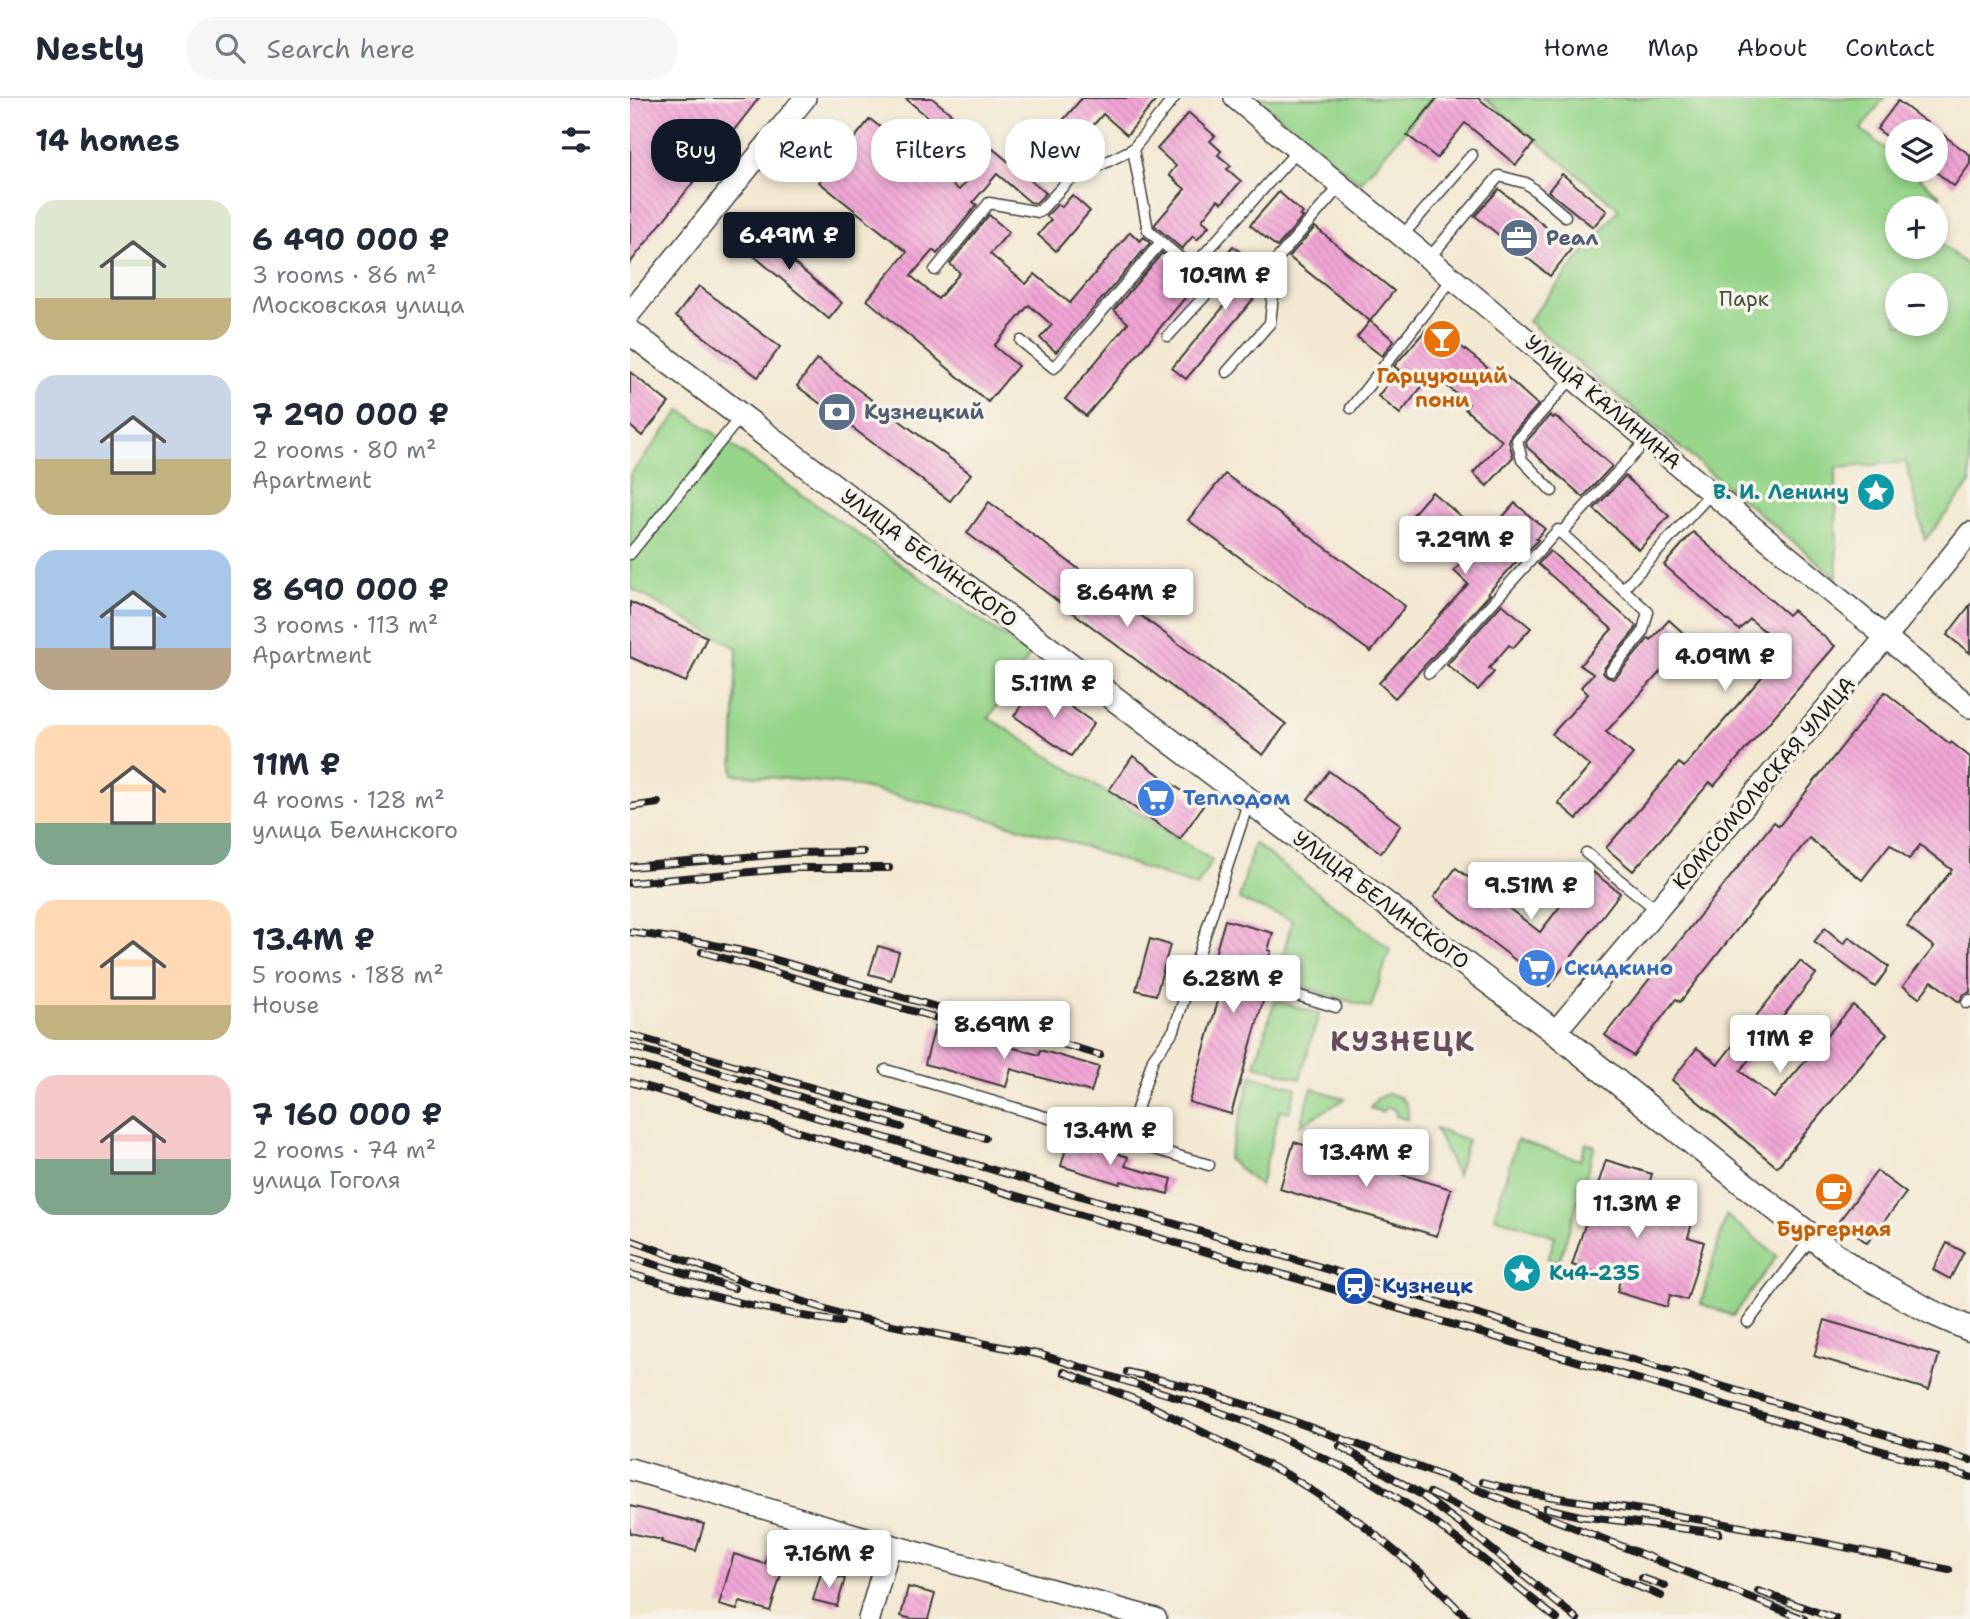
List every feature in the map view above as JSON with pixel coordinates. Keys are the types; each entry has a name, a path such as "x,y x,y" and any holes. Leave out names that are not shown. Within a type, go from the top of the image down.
{"street":[{"path":"630,313 805,98"},
{"name":"УЛИЦА КАЛИНИНА","path":"1235,98 1970,707"},
{"name":"УЛИЦА БЕЛИНСКОГО","path":"630,332 1556,1032 1743,1184 1855,1270 1931,1312 1970,1329"},
{"name":"КОМСОМОЛЬСКАЯ УЛИЦА","path":"1556,1032 1970,533"},
{"path":"630,1469 1156,1619"},
{"path":"869,1619 890,1545"}],"lane":[{"path":"935,270 989,203 1039,212 1068,181 1133,149 1174,98"},
{"path":"1133,149 1148,230 1213,287 1168,336"},
{"path":"1192,268 1298,150"},
{"path":"1402,236 1472,155"},
{"path":"1429,258 1499,176 1526,183 1565,216"},
{"path":"1227,372 1270,323 1278,259 1340,185"},
{"path":"1021,341 1054,368 1161,242"},
{"path":"1352,408 1452,278"},
{"path":"1552,491 1522,460 1517,440 1573,377"},
{"path":"630,554 741,416"},
{"path":"1561,533 1648,439"},
{"path":"1623,589 1712,492"},
{"path":"1429,673 1558,530 1648,612 1643,634 1611,671"},
{"path":"1127,1141 1153,1059 1174,1030 1249,800"},
{"path":"1586,853 1657,910"},
{"path":"1280,990 1336,1007"},
{"path":"886,1070 1209,1165"},
{"path":"1748,1322 1812,1237"}],"green space":[{"path":"1257,98 1433,98 1360,183"},
{"name":"Парк","path":"1485,98 1884,98 1861,129 1885,149 1885,182 1924,182 1941,196 1885,196 1885,259 1948,259 1948,249 1970,268 1970,484 1925,540 1906,462 1836,468 1837,578 1528,321 1619,209"},
{"path":"681,410 1030,655 989,718 1212,860 1197,887 1070,842 964,812 850,785 733,774 737,648 630,588 630,475"},
{"path":"1254,843 1390,949 1371,1008 1277,979 1292,920 1239,900"},
{"path":"1275,1000 1319,1014 1300,1079 1255,1065"},
{"path":"1252,1075 1296,1088 1289,1112 1280,1110 1260,1186 1228,1159"},
{"path":"1312,1088 1345,1099 1300,1125"},
{"path":"1388,1094 1398,1096 1404,1102 1408,1110 1408,1120 1396,1116 1392,1108 1386,1108 1382,1112 1370,1108 1378,1099"},
{"path":"1435,1129 1468,1140 1457,1175"},
{"path":"1517,1140 1580,1160 1586,1143 1595,1146 1559,1262 1548,1259 1555,1236 1494,1217"},
{"path":"1726,1215 1777,1256 1733,1316 1701,1304"}],"building":[{"path":"630,98 759,98 741,121 651,119 651,182 693,182 630,263"},
{"path":"905,98 932,98 957,119 930,119"},
{"path":"1082,98 1158,98 1127,135 1103,114 1099,119 1064,119"},
{"path":"1437,98 1478,98 1534,143 1516,165 1465,123 1437,158 1407,135"},
{"path":"1898,101 1922,119 1885,119 1885,135 1877,129"},
{"path":"1189,113 1215,136 1210,141 1221,151 1218,155 1231,166 1227,169 1241,181 1222,203 1218,200 1202,220 1209,226 1197,240 1193,236 1182,249 1155,226 1185,189 1169,175 1176,166 1157,149"},
{"path":"870,119 871,182 949,182 959,190 966,182 990,182 973,202 977,205 937,254 933,250 911,276 938,299 960,273 950,264 989,215 1009,232 990,254 1026,284 1035,274 1070,303 1130,232 1140,241 1144,237 1150,243 1056,352 1040,338 1052,325 1029,305 994,346 1018,366 988,402 867,300 907,252 819,182 857,182 857,135"},
{"path":"1948,138 1970,155 1970,164 1954,186 1948,181"},
{"path":"991,147 1005,159 1005,181 997,174 991,181"},
{"path":"1562,174 1607,211 1593,227 1548,191"},
{"path":"1006,182 1033,182 1046,193 1036,203 1030,202"},
{"path":"1499,189 1572,248 1550,276 1475,216"},
{"path":"1279,192 1303,213 1300,216 1303,217 1277,247 1250,225"},
{"path":"1072,195 1090,211 1056,251 1038,235 1051,220 1046,216 1058,204 1062,207"},
{"path":"748,225 842,303 829,319 735,240"},
{"path":"1315,227 1394,291 1370,321 1289,257"},
{"path":"1233,246 1267,275 1266,284 1186,379 1172,368 1247,279 1222,259"},
{"path":"1162,253 1171,261 1169,264 1195,286 1086,416 1065,399 1128,323 1114,310"},
{"path":"699,286 780,347 758,377 676,316"},
{"path":"1370,321 1394,340 1382,356 1357,337"},
{"path":"1432,323 1495,374 1499,370 1538,405 1511,435 1509,442 1513,457 1487,486 1473,473 1502,441 1465,409 1469,404 1432,374 1400,414 1378,396 1399,370 1394,366"},
{"path":"817,359 971,474 950,501 797,386"},
{"path":"630,372 669,403 642,436 630,426"},
{"path":"1550,415 1553,418 1555,416 1612,466 1583,497 1527,447 1526,442"},
{"path":"1225,474 1405,606 1371,652 1188,520"},
{"path":"1625,476 1669,516 1639,550 1594,509"},
{"path":"1432,492 1485,537 1515,503 1545,529 1395,698 1379,683 1468,584 1454,571 1466,558 1413,514"},
{"path":"989,502 1286,724 1263,755 967,533"},
{"path":"1693,532 1788,615 1793,610 1835,646 1714,786 1710,782 1633,871 1606,848 1679,763 1684,767 1786,649 1750,619 1739,630 1664,565"},
{"path":"1550,551 1636,626 1605,667 1603,673 1607,677 1613,679 1617,676 1649,638 1651,640 1669,620 1690,639 1606,732 1633,754 1577,819 1558,803 1590,766 1552,734 1588,694 1581,687 1593,674 1580,665 1612,629 1538,564"},
{"path":"630,602 707,637 686,682 630,657"},
{"path":"1502,604 1531,628 1513,648 1509,645 1489,668 1494,672 1478,690 1447,665"},
{"path":"1970,605 1970,653 1947,635"},
{"path":"1037,683 1094,723 1071,756 1014,716"},
{"path":"1885,692 1970,757 1970,992 1964,994 1959,1002 1932,981 1919,998 1903,986 1934,947 1907,926 1952,870 1920,845 1909,859 1890,844 1862,880 1809,838 1680,1002 1676,999 1633,1056 1605,1035 1774,822 1779,826"},
{"name":"Теплодом","path":"1133,756 1203,806 1180,839 1109,790"},
{"path":"1329,771 1401,825 1381,853 1308,799"},
{"path":"1456,868 1540,932 1589,869 1620,893 1549,986 1434,897"},
{"path":"1225,920 1273,933 1260,990 1266,991 1231,1114 1189,1102 1224,980 1209,975"},
{"path":"1825,928 1844,944 1849,937 1889,967 1875,987 1814,942"},
{"path":"1150,939 1170,945 1156,995 1136,990"},
{"path":"878,946 899,952 891,980 869,974"},
{"path":"1800,961 1816,974 1740,1071 1774,1098 1853,1005 1887,1034 1777,1167 1672,1080 1697,1048 1718,1064"},
{"path":"935,1026 1039,1055 1040,1050 1099,1067 1091,1092 1011,1069 1006,1087 925,1064"},
{"path":"1069,1138 1128,1157 1125,1166 1172,1179 1168,1194 1121,1181 1120,1184 1061,1166"},
{"name":"Кузнецк","path":"1294,1142 1363,1163 1364,1159 1378,1163 1377,1167 1451,1189 1437,1236 1280,1189"},
{"path":"1606,1160 1652,1174 1643,1205 1693,1220 1688,1237 1704,1242 1687,1300 1670,1295 1667,1307 1617,1292 1620,1280 1572,1265"},
{"path":"1877,1171 1906,1193 1867,1243 1839,1221"},
{"path":"1947,1243 1964,1252 1950,1279 1933,1270"},
{"path":"1825,1320 1939,1355 1929,1390 1814,1356"},
{"path":"630,1506 704,1524 696,1551 630,1533"},
{"path":"771,1542 789,1548 770,1611 740,1602 737,1610 719,1605 734,1554 765,1564"},
{"path":"821,1573 845,1579 837,1606 813,1600"},
{"path":"908,1587 935,1594 928,1619 901,1616"}],"railway":[{"path":"630,807 658,803"},
{"path":"630,867 794,853 863,852"},
{"path":"630,883 794,868 889,868"},
{"path":"630,932 756,954 1100,1055"},
{"path":"702,952 941,1019"},
{"path":"630,1035 985,1138"},
{"path":"630,1046 901,1127"},
{"path":"630,1062 1970,1460"},
{"path":"630,1082 1970,1477"},
{"path":"630,1240 847,1316 1042,1355 1183,1399 1255,1425 1367,1479 1430,1519 1557,1619"},
{"path":"630,1257 734,1288"},
{"path":"630,1274 708,1295 841,1322"},
{"path":"1064,1372 1149,1405 1288,1475 1360,1522 1426,1577 1468,1619"},
{"path":"1127,1372 1222,1397 1314,1429 1536,1512 1804,1619"},
{"path":"1340,1446 1420,1494 1577,1619"},
{"path":"1483,1482 1553,1497 1776,1533 1949,1570"},
{"path":"1430,1493 1513,1534 1661,1596"},
{"path":"1546,1508 1580,1516 1719,1533"},
{"path":"1642,1578 1665,1586"},
{"path":"1758,1591 1836,1619"}],"place":[{"name":"Реал","path":"1519,238"},
{"name":"Гарцующий пони","path":"1442,339"},
{"name":"Кузнецкий","path":"837,412"},
{"name":"В. И. Ленину","path":"1876,492"},
{"name":"Теплодом","path":"1156,798"},
{"name":"Скидкино","path":"1537,968"},
{"name":"Бургерная","path":"1834,1192"},
{"name":"Кч4-235","path":"1522,1273"},
{"name":"Кузнецк","path":"1355,1286"}],"district":[{"name":"КУЗНЕЦК","path":"1403,1041"}]}
